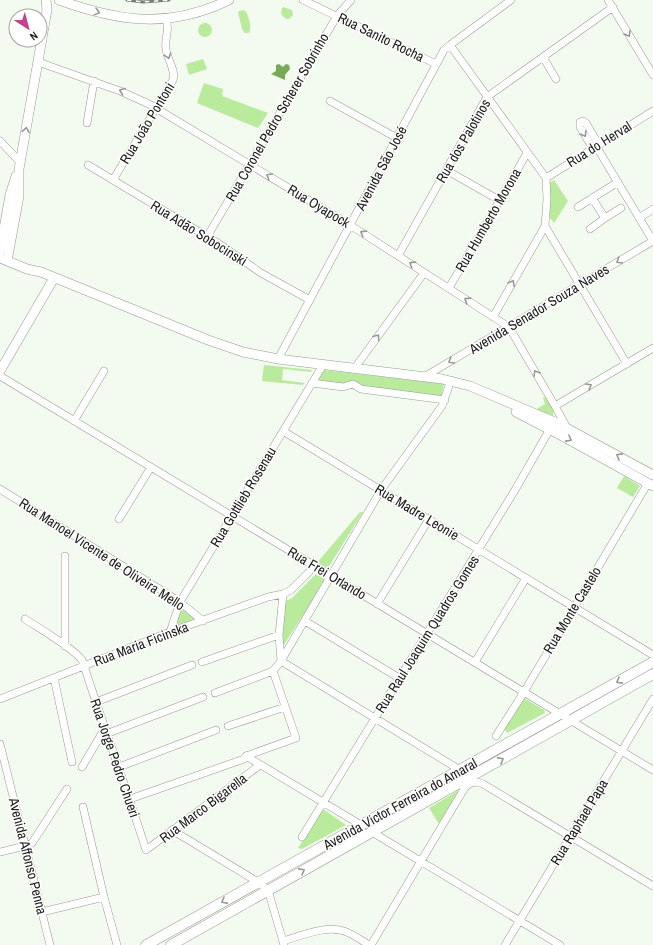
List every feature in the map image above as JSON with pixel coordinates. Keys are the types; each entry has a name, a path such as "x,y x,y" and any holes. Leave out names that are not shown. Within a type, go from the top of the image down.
{"highway":[{"name":"Avenida Victor Ferreira do Amaral","path":"146,945 653,662"},
{"name":"Avenida Victor Ferreira do Amaral","path":"171,945 653,674"}],"main road":[{"path":"48,9 60,0 94,12 120,18 147,20 197,12 229,0"},
{"path":"40,48 20,165 10,195 3,256 29,265 54,278 219,344 256,355 354,369 450,380 470,386 567,428 653,475"},
{"path":"0,371 54,278"},
{"path":"487,393 504,405 651,485"}],"street":[{"name":"Rua Sanito Rocha","path":"303,0 436,64"},
{"name":"Rua Coronel Pedro Scherer Sobrinho","path":"207,237 337,16 351,0"},
{"name":"Avenida São José","path":"278,359 444,50 450,44 511,0"},
{"path":"608,0 653,75"},
{"name":"Rua dos Palotinos","path":"398,256 487,97 612,7"},
{"name":"Rua João Pontoni","path":"113,180 174,78 165,48 165,40 169,25 165,18"},
{"path":"450,44 546,178 547,199 545,226 493,317"},
{"path":"543,57 556,80"},
{"name":"Rua Oyapock","path":"38,62 131,95 157,108 350,225 508,327 556,406 567,428"},
{"path":"87,123 94,81"},
{"path":"330,101 397,138"},
{"name":"Rua do Herval","path":"546,178 653,111"},
{"path":"0,141 20,165"},
{"path":"596,147 653,241"},
{"name":"Rua Humberto Morona","path":"449,288 499,200 528,153"},
{"name":"Rua Adão Sobocinski","path":"88,165 224,247 261,273 310,300"},
{"path":"446,170 499,200"},
{"path":"578,207 618,182"},
{"path":"592,198 605,218"},
{"path":"590,229 621,208"},
{"path":"639,218 653,209"},
{"path":"545,226 627,364"},
{"name":"Avenida Senador Souza Naves","path":"424,377 653,241"},
{"path":"354,369 424,272"},
{"path":"556,406 653,348"},
{"name":"Rua Gottlieb Rosenau","path":"170,632 180,602 323,365"},
{"path":"74,421 104,371"},
{"name":"Rua Frei Orlando","path":"0,376 653,770"},
{"path":"215,693 273,671 281,661 381,490 442,406 450,380"},
{"path":"312,383 343,387 353,384 361,389 445,400"},
{"name":"Rua Raul Joaquim Quadros Gomes","path":"302,837 515,490 550,429"},
{"name":"Rua Madre Leonie","path":"283,431 653,654"},
{"path":"119,519 151,467"},
{"name":"Rua Monte Castelo","path":"496,736 574,607 651,485"},
{"name":"Rua Manoel Vicente de Oliveira Mello","path":"0,489 180,602 203,621"},
{"path":"378,604 428,519"},
{"path":"65,556 65,646"},
{"path":"281,661 279,635 283,594 291,590 315,566"},
{"path":"475,662 526,578"},
{"name":"Rua Maria Ficinska","path":"0,699 170,632 268,597 283,594"},
{"path":"25,619 79,657 84,666"},
{"path":"305,621 399,678"},
{"path":"202,662 279,635"},
{"path":"281,661 460,770"},
{"path":"96,702 192,665"},
{"name":"Rua Jorge Pedro Chueri","path":"84,666 105,731 120,768 146,850"},
{"path":"130,799 244,759 246,756 296,738 273,671"},
{"path":"54,678 72,762"},
{"path":"82,767 105,731 203,697"},
{"name":"Rua Raphael Papa","path":"505,945 653,699"},
{"path":"228,726 285,707"},
{"path":"120,768 216,730"},
{"name":"Avenida Affonso Penna","path":"0,744 50,945"},
{"path":"246,756 361,825"},
{"name":"Rua Marco Bigarella","path":"146,850 260,765"},
{"path":"172,830 258,882 268,890 283,943 314,932 332,929 345,932 370,945 422,862 464,789 471,783 477,782 483,784 653,886"},
{"path":"0,852 32,843 67,789"},
{"path":"83,807 117,945"},
{"path":"372,832 560,945"},
{"path":"42,912 104,897"}],"shaded area":[{"path":"283,7 292,10 293,15 289,19 282,15 281,11"},
{"path":"242,10 246,11 249,19 249,33 245,33 242,29 238,12"},
{"path":"202,23 208,23 212,27 212,33 208,37 202,37 198,33 198,27"},
{"path":"203,59 207,69 189,75 186,64"},
{"path":"279,64 283,67 286,64 289,65 290,69 285,75 285,80 271,74 276,71 276,65"},
{"path":"204,83 223,89 222,96 268,113 258,128 197,103"},
{"path":"554,180 568,201 554,223 550,218 549,183"},
{"path":"264,365 312,370 311,372 283,369 282,380 305,383 303,385 262,381"},
{"path":"324,370 444,384 441,398 401,393 395,390 317,381"},
{"path":"547,396 554,410 554,416 535,410 545,404 543,398"},
{"path":"624,476 640,486 633,497 617,488"},
{"path":"360,512 363,512 326,571 316,564"},
{"path":"316,574 326,580 283,646 281,646 284,602 292,598"},
{"path":"181,607 198,619 174,628"},
{"path":"524,698 544,710 545,713 507,733 504,729"},
{"path":"459,790 439,824 429,808"},
{"path":"323,809 346,825 302,849 298,848"}],"railway":[{"path":"127,0 143,2 169,0"}]}
